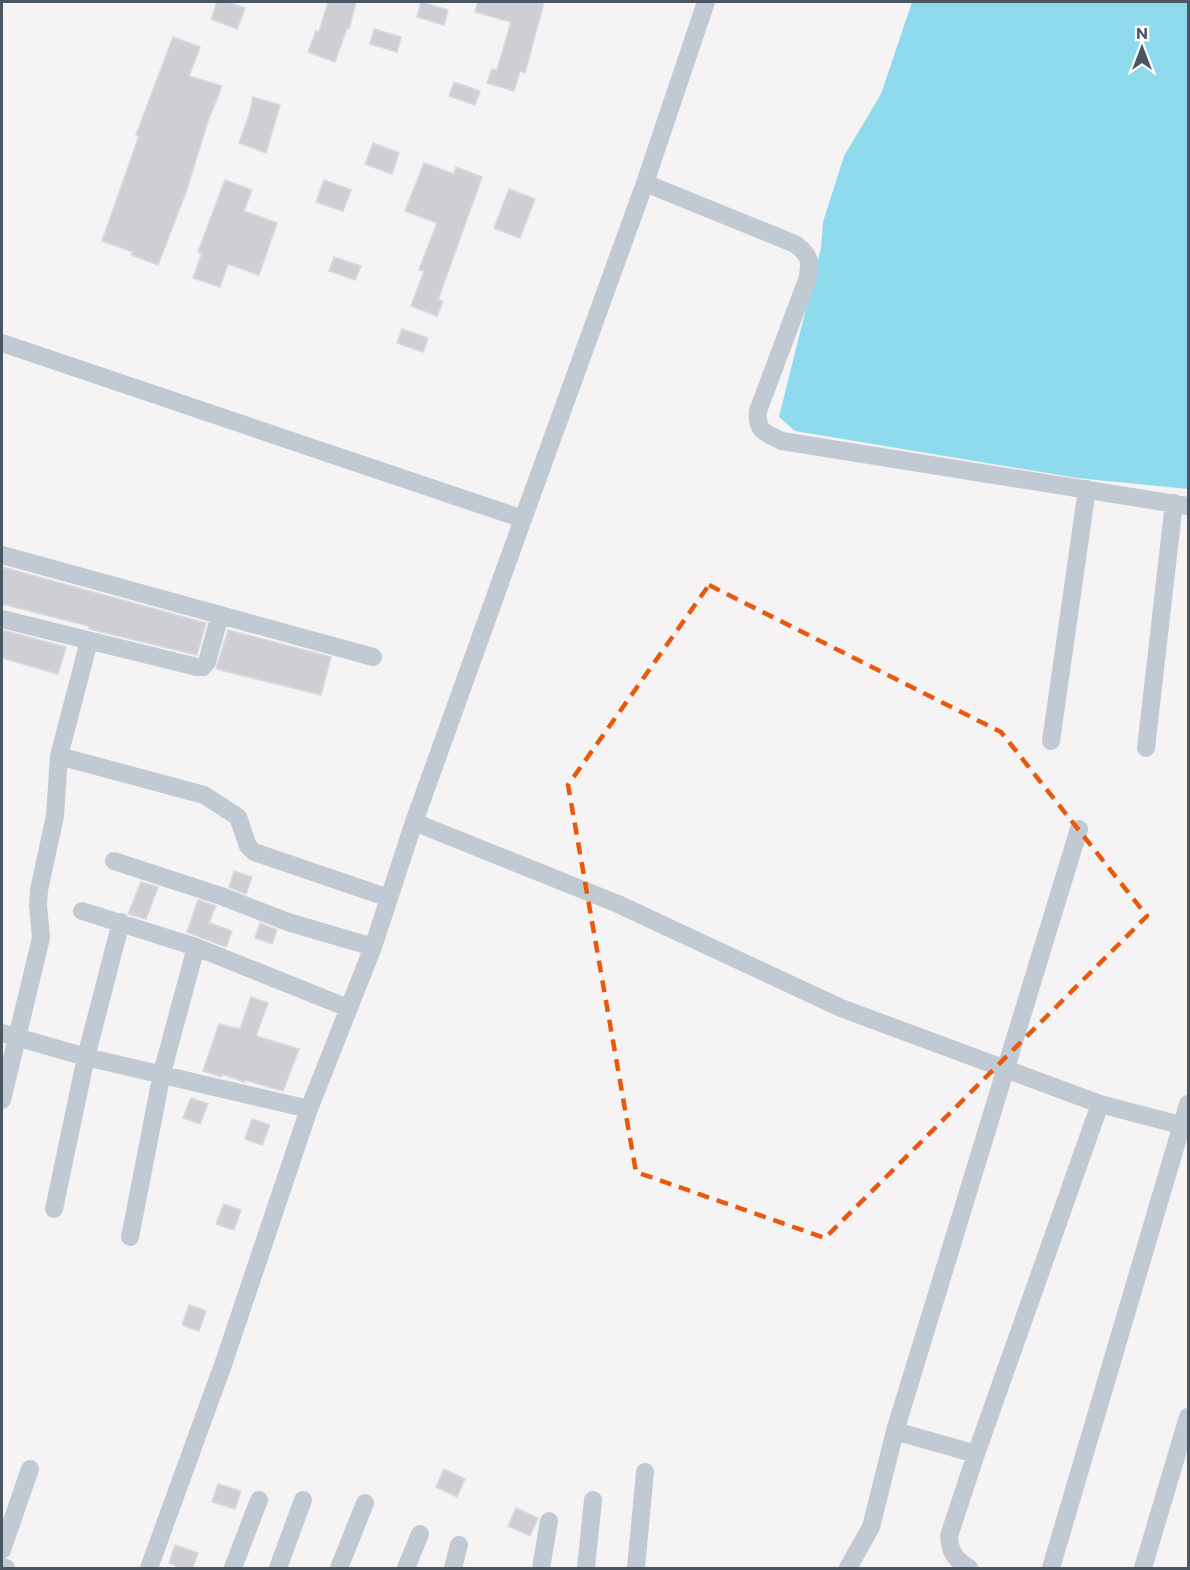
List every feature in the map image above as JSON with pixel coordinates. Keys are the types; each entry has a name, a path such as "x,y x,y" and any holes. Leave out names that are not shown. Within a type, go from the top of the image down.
{"street":[{"path":"149,1569 224,1362 309,1110 373,947 414,822 645,183 706,2"},
{"path":"645,183 795,244 805,251 810,264 807,280 758,411 757,422 763,433 782,441 1181,504 1146,748"},
{"path":"2,343 523,519"},
{"path":"1051,741 1087,489"},
{"path":"2,555 373,657"},
{"path":"2,619 203,667 207,662 220,615"},
{"path":"2,1100 9,1035 41,938 39,890 55,816 59,756 90,641"},
{"path":"59,756 204,795 238,818 248,846 254,852 389,898"},
{"path":"414,822 618,904 841,1008 1100,1104 1185,1126"},
{"path":"848,1569 871,1527 895,1431 1079,828"},
{"path":"114,861 221,896 288,922 373,947"},
{"path":"82,911 196,947 348,1008"},
{"path":"54,1209 86,1057 121,922"},
{"path":"130,1237 162,1073 196,947"},
{"path":"9,1035 86,1057 162,1073 309,1110"},
{"path":"969,1569 955,1559 949,1548 949,1536 1100,1104"},
{"path":"1051,1569 1185,1126 1188,1104"},
{"path":"1143,1569 1188,1417"},
{"path":"895,1431 976,1454"},
{"path":"2,1550 30,1468"},
{"path":"636,1569 645,1472"},
{"path":"233,1569 258,1500"},
{"path":"278,1569 303,1500"},
{"path":"586,1569 593,1500"},
{"path":"339,1569 365,1503"},
{"path":"541,1569 549,1521"},
{"path":"406,1569 420,1534"},
{"path":"453,1569 459,1545"},
{"path":"2,1567 6,1569"}],"highlighted area":[{"path":"709,585 1001,732 1147,916 825,1238 636,1172 568,785"}],"water":[{"path":"912,2 1188,2 1188,489 1077,478 795,431 779,417 821,248 823,222 844,156 881,94"}],"building":[{"path":"217,2 228,2 245,8 237,29 211,19"},
{"path":"328,2 356,2 349,29 347,28 335,62 308,52 316,31 319,32"},
{"path":"421,2 448,10 444,25 417,17"},
{"path":"478,2 544,2 525,73 520,71 514,91 487,83 492,69 497,70 511,22 475,12"},
{"path":"374,29 401,37 397,52 370,44"},
{"path":"173,37 200,47 189,76 222,86 158,265 131,255 133,252 102,241 139,136 136,135"},
{"path":"454,82 480,91 475,105 449,96"},
{"path":"253,97 280,105 266,153 239,143"},
{"path":"373,143 399,153 392,174 365,164"},
{"path":"424,163 454,174 456,167 482,177 438,300 443,301 437,316 411,306 424,271 419,270 437,223 405,211"},
{"path":"225,180 252,190 244,211 277,223 259,275 228,264 220,287 193,278 202,253 198,252"},
{"path":"324,180 351,190 343,211 316,202"},
{"path":"509,189 535,199 520,238 494,228"},
{"path":"334,257 361,266 355,280 329,271"},
{"path":"402,329 428,338 423,352 397,343"},
{"path":"2,567 206,623 197,655 89,629 89,626 2,604"},
{"path":"2,630 66,647 58,674 2,658"},
{"path":"228,630 331,657 321,695 216,669"},
{"path":"234,871 252,877 246,894 229,887"},
{"path":"141,882 158,887 146,919 128,914"},
{"path":"198,900 216,906 209,923 232,931 226,947 187,932"},
{"path":"260,923 277,930 272,944 255,938"},
{"path":"251,997 268,1003 256,1036 299,1049 283,1091 203,1071 219,1024 240,1029"},
{"path":"191,1098 208,1104 200,1124 183,1118"},
{"path":"252,1119 270,1125 262,1145 245,1139"},
{"path":"224,1204 241,1210 234,1230 216,1224"},
{"path":"189,1305 206,1311 199,1331 182,1325"},
{"path":"444,1469 465,1479 457,1497 436,1487"},
{"path":"218,1484 241,1491 235,1509 212,1502"},
{"path":"516,1508 538,1518 530,1536 508,1526"},
{"path":"175,1545 198,1553 192,1569 183,1569 169,1563"}]}
